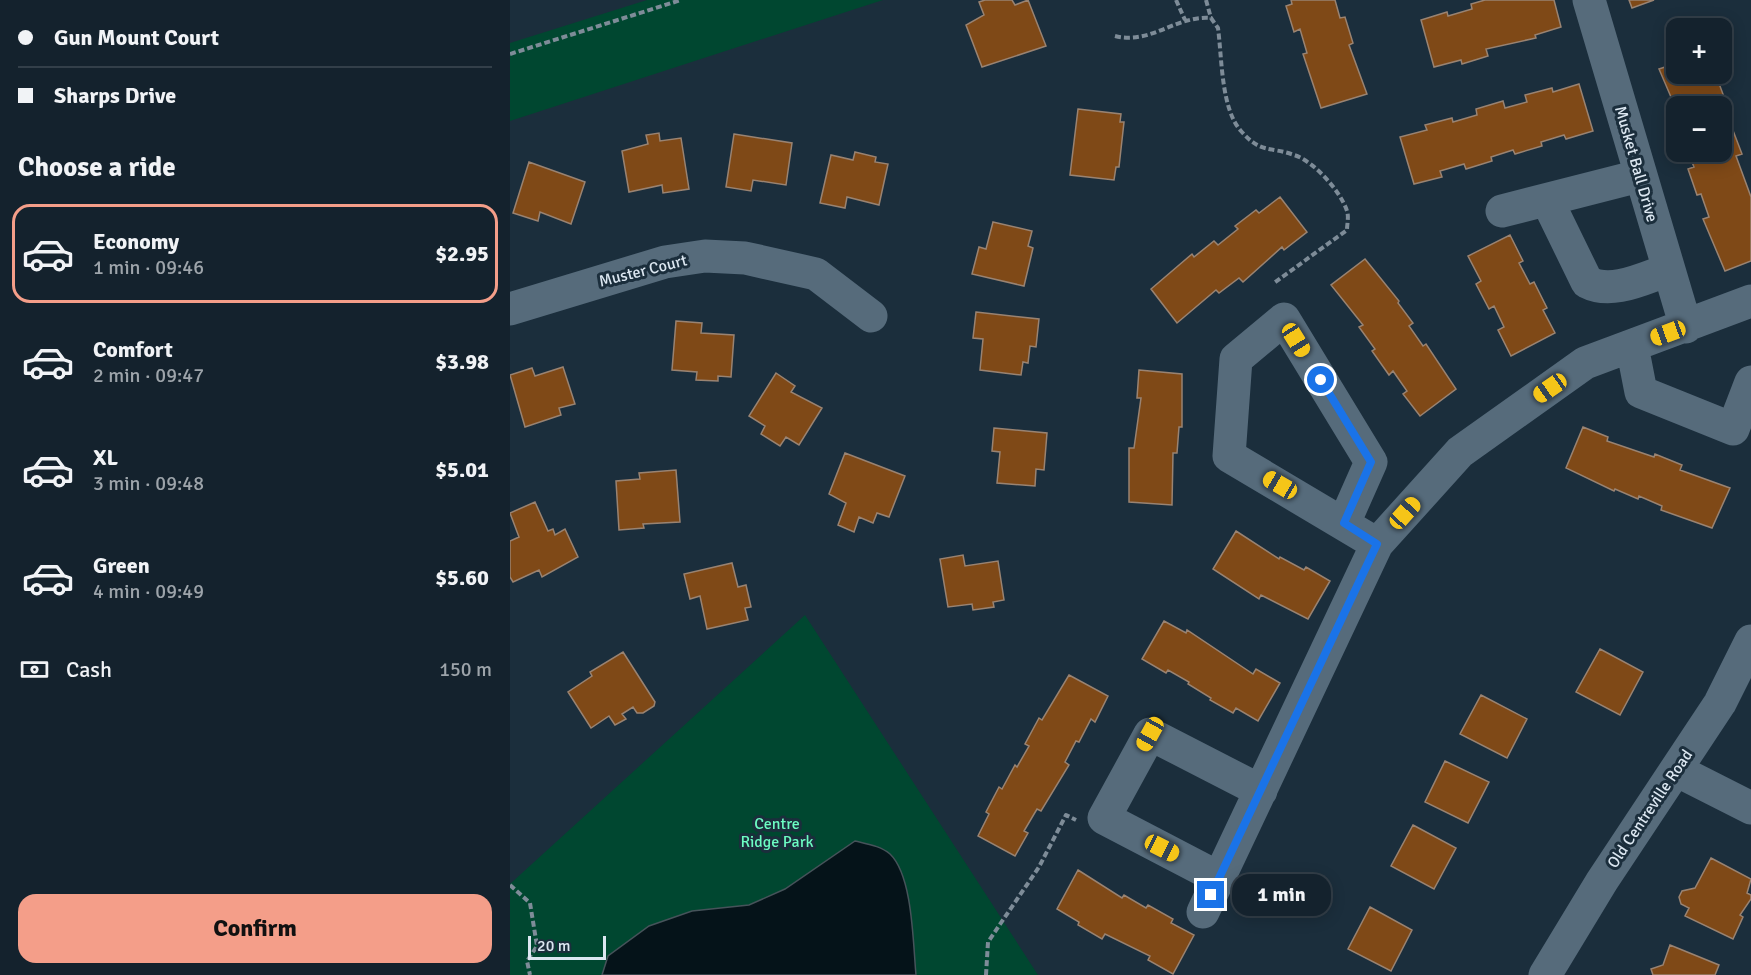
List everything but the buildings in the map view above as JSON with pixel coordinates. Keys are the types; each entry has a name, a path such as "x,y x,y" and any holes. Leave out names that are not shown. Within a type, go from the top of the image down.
{"street":[{"name":"Musket Ball Drive","path":"1589,0 1639,176 1686,327"},
{"path":"1502,211 1639,176"},
{"path":"1548,200 1587,282 1595,286 1619,286 1668,270"},
{"name":"Muster Court","path":"510,309 665,261 705,256 745,258 816,274 871,316"},
{"path":"1203,912 1377,544 1460,452 1586,363 1686,327 1751,300"},
{"path":"1344,523 1371,462 1284,319 1236,359 1229,456 1377,544"},
{"path":"1632,346 1641,392 1733,429 1751,382"},
{"name":"Old Centreville Road","path":"1545,975 1602,882 1720,703 1751,641"},
{"path":"1219,878 1104,818 1150,734 1261,791"},
{"path":"1676,770 1751,808"}],"path":[{"path":"510,54 681,0"},
{"path":"1176,0 1185,20"},
{"path":"1206,0 1211,18 1218,28 1229,113 1240,131 1261,149 1294,154 1308,162 1341,199 1348,213 1347,230 1274,283"},
{"path":"1115,36 1130,40 1146,37 1185,20 1211,18"},
{"path":"986,975 988,942 1039,867 1066,815 1083,825 1104,818"},
{"path":"510,885 530,903 537,946 527,961 530,975"}],"green space":[{"path":"647,0 883,0 510,121 510,43"},
{"name":"Centre Ridge Park","path":"805,615 1038,975 510,975 510,884"}],"shaded area":[{"path":"855,841 882,849 890,854 898,864 908,894 916,975 602,975 608,956 649,926 692,911 749,905 785,889"}],"route":[{"path":"1211,895 1377,544 1344,523 1371,462 1321,380"}]}
